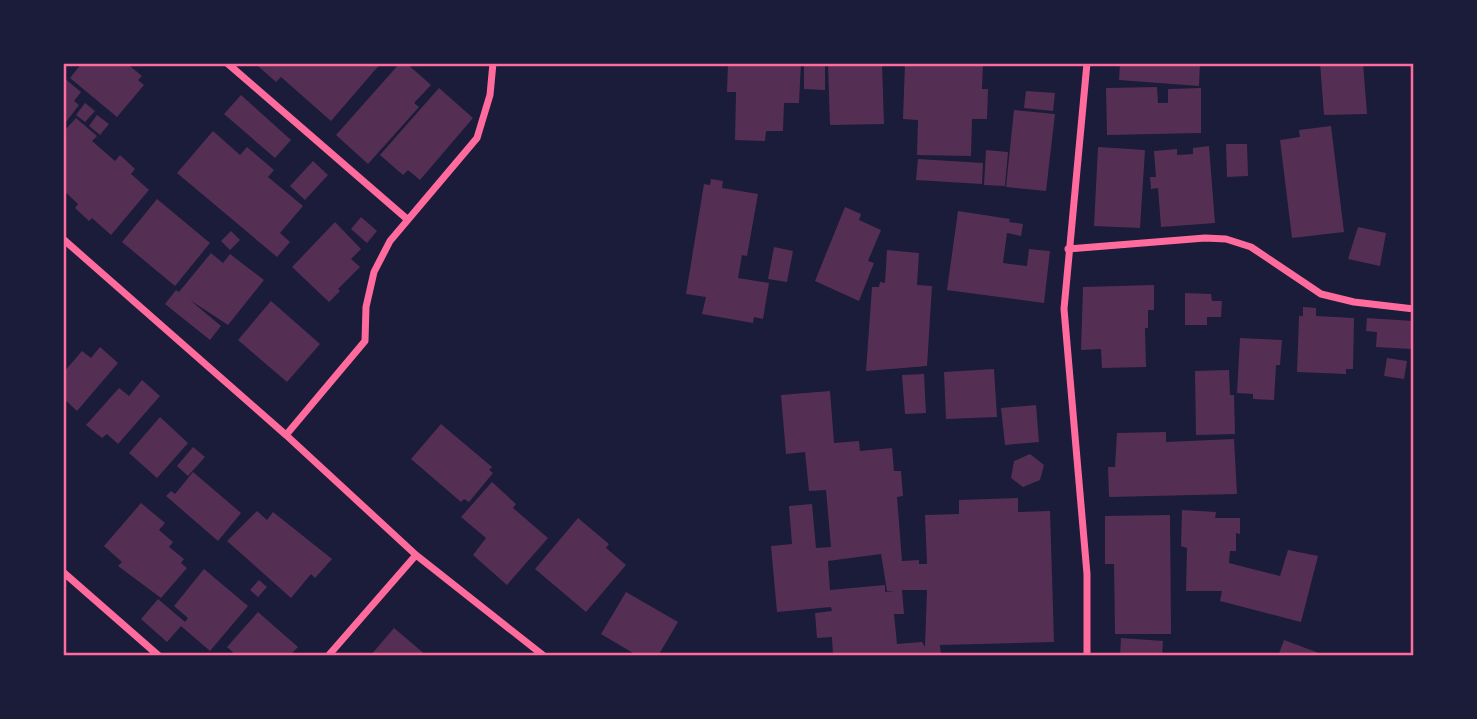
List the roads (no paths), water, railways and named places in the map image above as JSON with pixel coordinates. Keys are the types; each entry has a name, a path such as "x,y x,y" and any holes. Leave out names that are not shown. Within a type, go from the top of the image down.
{"street":[{"path":"227,63 407,219"},
{"path":"286,435 365,341 366,307 374,272 390,241 477,138 490,95 493,63"},
{"path":"1087,63 1063,309 1075,473 1087,574 1087,656"},
{"path":"1069,249 1205,238 1226,239 1251,247 1321,294 1354,302 1414,309"},
{"path":"63,239 286,435 416,555 544,656"},
{"path":"328,656 416,555"},
{"path":"63,572 159,656"}]}
